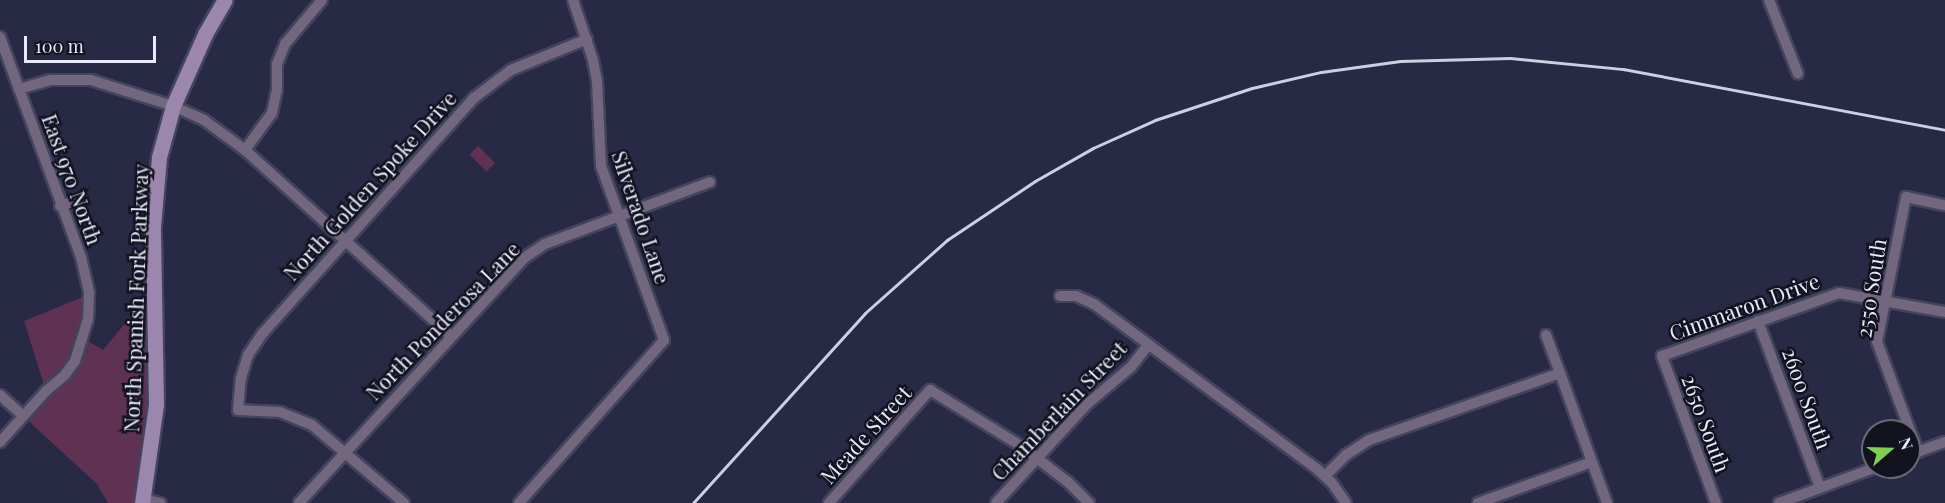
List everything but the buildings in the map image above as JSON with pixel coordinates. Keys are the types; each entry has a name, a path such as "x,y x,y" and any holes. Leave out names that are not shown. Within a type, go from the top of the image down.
{"street":[{"name":"North Spanish Fork Parkway","path":"143,501 156,405 153,226 159,157 173,106 205,33 225,0"},
{"path":"245,150 272,113 277,90 277,64 285,44 322,0"},
{"name":"Silverado Lane","path":"519,503 664,340 601,166 597,81 587,39 573,0"},
{"path":"1769,0 1798,74"},
{"name":"East 970 North","path":"0,37 86,274 88,311 84,339 76,353 60,371 59,378 24,416"},
{"name":"North Golden Spoke Drive","path":"346,452 325,434 296,417 262,409 238,410 248,355 263,333 474,98 492,82 527,62 587,39"},
{"path":"19,89 51,80 91,80 173,106 213,125 245,150 450,335"},
{"name":"North Ponderosa Lane","path":"299,503 450,335 524,258 545,244 710,182"},
{"name":"2550 South","path":"1903,419 1877,342 1906,197 1945,205"},
{"path":"60,206 81,199"},
{"name":"Cimmaron Drive","path":"1662,356 1839,293 1945,312"},
{"path":"1060,296 1076,296 1088,300 1326,476 1346,503"},
{"name":"2600 South","path":"1758,321 1820,488"},
{"path":"1546,335 1606,503"},
{"name":"Chamberlain Street","path":"996,503 1086,405 1127,371 1148,345"},
{"name":"2650 South","path":"1662,356 1716,503"},
{"path":"1326,476 1346,455 1369,440 1560,373"},
{"name":"Meade Street","path":"830,503 930,390 1037,457"},
{"path":"0,395 24,416 0,442"},
{"path":"1921,451 1945,442"},
{"path":"346,452 404,503"},
{"path":"1037,457 1068,482 1089,503"},
{"path":"1478,503 1592,462"},
{"path":"1779,503 1861,473"},
{"path":"143,501 161,503"}],"shaded area":[{"path":"478,146 495,163 486,171 470,154"},
{"path":"153,290 155,372 139,503 108,503 97,484 23,416 46,391 24,321 90,294 84,339 103,350"}],"railway":[{"path":"693,503 865,313 947,240 1035,181 1093,148 1155,120 1252,88 1321,72 1400,61 1510,58 1623,69 1945,130"}]}
